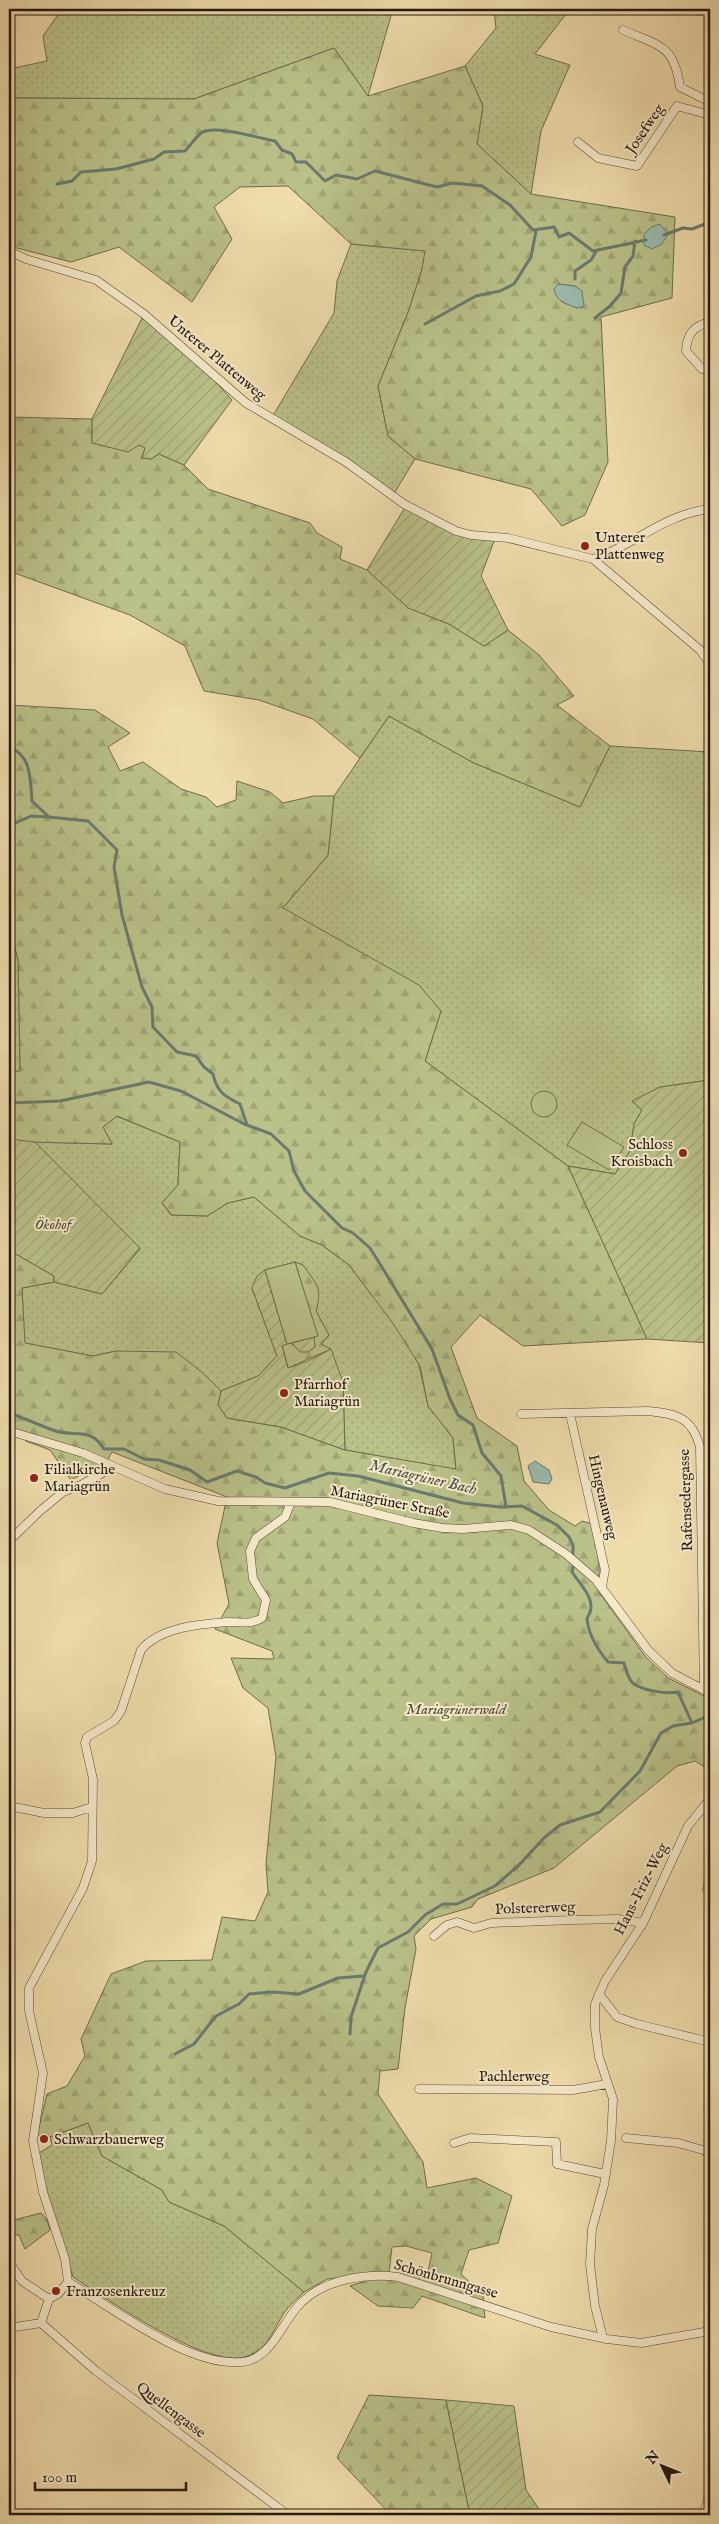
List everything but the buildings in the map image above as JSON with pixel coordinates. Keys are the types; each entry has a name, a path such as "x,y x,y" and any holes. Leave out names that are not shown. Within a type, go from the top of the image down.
{"street":[{"path":"623,30 667,50 677,68 680,87 710,102"},
{"name":"Josefweg","path":"578,142 598,158 637,166 677,106 710,115"},
{"name":"Unterer Plattenweg","path":"9,250 26,259 96,280 144,314 246,403 346,462 404,504 456,531 471,535 508,538 593,559 700,650 710,664"},
{"path":"710,322 694,328 687,339 686,351 702,369 710,369"},
{"path":"593,559 608,554 654,527 698,510 710,509"},
{"name":"Rafensedergasse","path":"521,1414 648,1411 669,1413 683,1419 692,1426 700,1447 707,1691"},
{"name":"Hingenauweg","path":"570,1414 605,1570 602,1586"},
{"name":"Mariagrüner Straße","path":"9,1431 59,1445 165,1489 218,1500 330,1502 413,1523 444,1528 463,1529 511,1525 529,1530 566,1554 602,1586 659,1660 672,1673 707,1691"},
{"path":"9,1541 63,1492 82,1485 113,1467"},
{"path":"9,2328 41,2323 49,2299 58,2294 68,2282 66,2259 43,2192 33,2141 43,2073 29,2011 29,1988 83,1888 92,1861 93,1779 85,1743 86,1738 114,1720 121,1711 141,1650 147,1644 173,1632 199,1626 254,1623 262,1618 266,1600 254,1579 250,1550 256,1538 285,1517 291,1502"},
{"name":"Hans-Friz-Weg","path":"603,2338 595,2306 590,2264 592,2229 611,2141 613,2098 600,2057 595,2028 595,2004 599,1994 643,1922 688,1826 710,1799"},
{"path":"9,1806 54,1813 73,1813 92,1807"},
{"path":"710,1877 707,1889 710,1890"},
{"name":"Polstererweg","path":"434,1936 447,1925 457,1922 474,1928 491,1923 618,1919 643,1922"},
{"path":"599,1994 617,2017 637,2024 710,2042"},
{"name":"Pachlerweg","path":"419,2089 573,2090 607,2084"},
{"path":"454,2142 470,2138 556,2142 557,2164 605,2174"},
{"path":"626,2138 678,2143 710,2152"},
{"path":"9,2262 22,2281 49,2299"},
{"name":"Schönbrunngasse","path":"68,2282 142,2328 183,2349 229,2362 243,2362 264,2352 296,2308 312,2294 329,2285 383,2275 398,2277 552,2327 603,2338 641,2343 710,2331"},
{"name":"Quellengasse","path":"41,2323 96,2371 288,2515"},
{"path":"703,2515 710,2493"}],"green space":[{"path":"62,9 393,9 368,96 334,48 194,99 9,98 9,69 47,61 43,36"},
{"path":"494,9 570,9 535,54 570,65 541,131 531,194 477,144 483,106 465,66 496,28"},
{"path":"334,48 368,96 465,66 483,106 477,144 531,194 675,217 672,298 601,317 608,462 585,515 562,526 531,489 415,459 388,436 378,386 409,310 422,269 425,251 351,244 288,186 240,187 214,207 232,239 192,302 119,247 71,262 9,246 9,98 194,99","holes":["558,284 575,286 577,308 562,302"]},
{"path":"351,244 426,251 409,310 378,386 388,436 415,459 395,492 404,504 271,419 334,313 337,281"},
{"path":"144,314 216,376 215,381 232,400 184,465 159,454 151,459 142,458 145,448 139,445 128,452 92,443 92,419"},
{"path":"9,417 92,419 92,443 139,445 145,448 142,458 151,459 159,454 184,465 208,489 310,523 317,533 342,547 340,559 367,570 409,608 449,624 484,646 508,630 539,655 574,696 557,705 610,746 580,807 474,763 389,716 360,758 313,719 259,700 204,691 185,646 130,615 9,571"},
{"path":"404,504 456,531 496,536 481,576 508,630 484,646 449,624 408,608 367,570 404,509"},
{"name":"Mariagrünerwald","path":"9,705 95,710 130,733 108,747 120,771 143,762 181,789 206,797 217,807 236,800 237,781 270,792 283,803 314,796 334,796 328,855 283,908 419,985 441,1011 425,1061 568,1166 647,1339 523,1346 480,1315 451,1347 477,1418 517,1446 524,1481 549,1510 575,1526 582,1521 592,1524 599,1563 599,1592 645,1656 668,1678 710,1699 710,1770 695,1761 677,1766 554,1868 478,1899 472,1907 431,1919 414,1936 416,1949 405,2008 398,2069 380,2071 378,2094 423,2162 427,2188 476,2178 512,2196 498,2243 469,2250 461,2274 483,2295 485,2318 422,2296 413,2308 378,2306 350,2286 391,2273 427,2275 432,2253 406,2246 392,2247 389,2273 327,2279 304,2292 224,2226 169,2202 162,2190 102,2156 88,2123 50,2137 46,2133 37,2136 47,2094 67,2086 85,2056 81,2039 111,1974 146,1961 212,1960 222,1917 255,1921 268,1892 266,1864 276,1757 268,1708 243,1688 231,1658 274,1659 272,1651 215,1629 229,1604 217,1543 227,1497 112,1452 107,1461 71,1480 50,1450 26,1441 9,1424 9,1250 54,1276 54,1282 22,1288 25,1343 93,1356 116,1351 176,1352 203,1373 221,1391 218,1405 227,1418 281,1427 345,1450 456,1469 453,1438 428,1406 420,1366 392,1322 349,1265 322,1245 300,1236 254,1197 228,1203 207,1216 172,1215 162,1203 178,1185 180,1142 117,1116 103,1127 112,1144 26,1142 9,1139 9,1072 20,1070 18,960 9,925"},
{"path":"389,716 474,763 580,807 610,746 710,752 710,1080 660,1087 633,1102 642,1110 634,1124 630,1151 615,1174 568,1166 425,1061 441,1011 283,908 328,855 334,796"},
{"path":"9,925 18,960 20,1071 9,1072"},
{"name":"Schloss Kroisbach","path":"710,1080 710,1343 647,1339 568,1166 615,1174 630,1151 634,1124 642,1110 632,1101 660,1087"},
{"path":"544,1091 553,1095 557,1104 553,1113 544,1117 535,1113 531,1104 535,1095"},
{"path":"116,1116 180,1142 178,1185 162,1203 171,1215 207,1216 228,1203 254,1197 300,1236 322,1245 349,1265 374,1298 377,1298 419,1365 428,1406 453,1438 456,1470 345,1450 343,1382 321,1344 329,1335 315,1310 303,1265 295,1262 265,1270 252,1288 277,1356 258,1376 221,1391 203,1373 116,1351 93,1356 24,1343 22,1288 54,1282 102,1294 140,1249 35,1142 112,1144 103,1127"},
{"path":"582,1122 624,1147 609,1170 567,1145"},
{"name":"Ökohof","path":"9,1139 35,1142 140,1248 102,1294 54,1282 54,1276 9,1250"},
{"path":"295,1262 303,1265 317,1286 319,1296 316,1311 329,1335 321,1344 331,1349 288,1368 282,1345 292,1343 300,1352 315,1347 314,1337 317,1336"},
{"path":"295,1262 318,1336 287,1344 265,1270"},
{"path":"265,1270 287,1344 282,1346 288,1368 308,1361 331,1349 343,1382 345,1450 281,1427 227,1418 218,1405 221,1391 258,1376 277,1356 252,1288 257,1276"},
{"path":"314,1337 315,1347 308,1352 300,1352 292,1343"},
{"path":"88,2123 102,2156 162,2190 169,2202 224,2226 304,2292 291,2304 269,2339 256,2351 250,2355 233,2358 212,2354 186,2344 133,2316 73,2277 45,2186 39,2153 52,2145 50,2137"},
{"path":"41,2213 47,2220 50,2230 25,2249 19,2235 9,2235 9,2218 10,2221"},
{"path":"369,2395 446,2400 470,2515 391,2515 337,2458"},
{"path":"446,2400 514,2406 526,2490 543,2515 470,2515"}],"shaded area":[{"path":"660,224 668,234 662,244 652,249 644,245 644,234 651,227"},
{"path":"558,284 575,286 582,291 584,306 577,308 559,299 554,289"},
{"path":"535,1461 549,1470 552,1479 549,1484 533,1482 528,1466"}],"waterway":[{"path":"57,184 72,181 81,172 116,169 154,159 164,152 185,151 201,133 216,130 275,141 282,150 292,154 296,162 306,162 325,181 336,175 357,179 375,171 437,187 453,183 482,186 510,205 533,230 554,227 559,237 569,233 593,251 646,240"},
{"path":"664,235 683,228 692,229 710,222"},
{"path":"425,324 476,296 500,291 514,284 531,257 536,231"},
{"path":"595,318 610,306 621,293 625,267 633,256 635,241"},
{"path":"575,279 575,271 591,260 597,250"},
{"path":"9,746 17,751 26,762 30,776 32,801 49,817 88,821 117,850 114,867 122,915 142,987 152,1007 153,1027 177,1052 196,1056 204,1067 213,1074 222,1093 240,1104 247,1125 271,1134 289,1151 294,1171 305,1191 342,1228 353,1233 370,1248 432,1349 450,1399 458,1415 473,1425 482,1453 501,1476 506,1507"},
{"path":"9,826 31,816 48,817"},
{"path":"9,1103 60,1101 149,1082 181,1091 246,1125"},
{"name":"Mariagrüner Bach","path":"9,1413 63,1433 88,1435 99,1442 104,1449 124,1449 144,1459 159,1460 190,1470 207,1482 237,1471 256,1477 265,1483 285,1488 329,1473 358,1476 463,1503 500,1507 522,1506 557,1525 569,1537 573,1545 573,1557"},
{"name":"Mariagrüner Bach","path":"574,1564 572,1572 590,1600 591,1606 587,1618 589,1630 604,1657 608,1662 624,1663 630,1680 634,1684 656,1691 678,1692 692,1723"},
{"path":"350,2034 351,2017 366,1972 378,1948 408,1932 425,1915 443,1904 457,1904 495,1886 560,1825 600,1812 640,1771 661,1733 673,1726 692,1723 710,1715"},
{"path":"175,2054 194,2044 216,2016 239,2004 249,1994 272,1992 299,1994 338,1978 364,1976"}],"place":[{"name":"Unterer Plattenweg","path":"585,546"},
{"name":"Schloss Kroisbach","path":"683,1153"},
{"name":"Pfarrhof Mariagrün","path":"284,1393"},
{"name":"Filialkirche Mariagrün","path":"34,1478"},
{"name":"Schwarzbauerweg","path":"44,2139"},
{"name":"Franzosenkreuz","path":"56,2291"}]}
